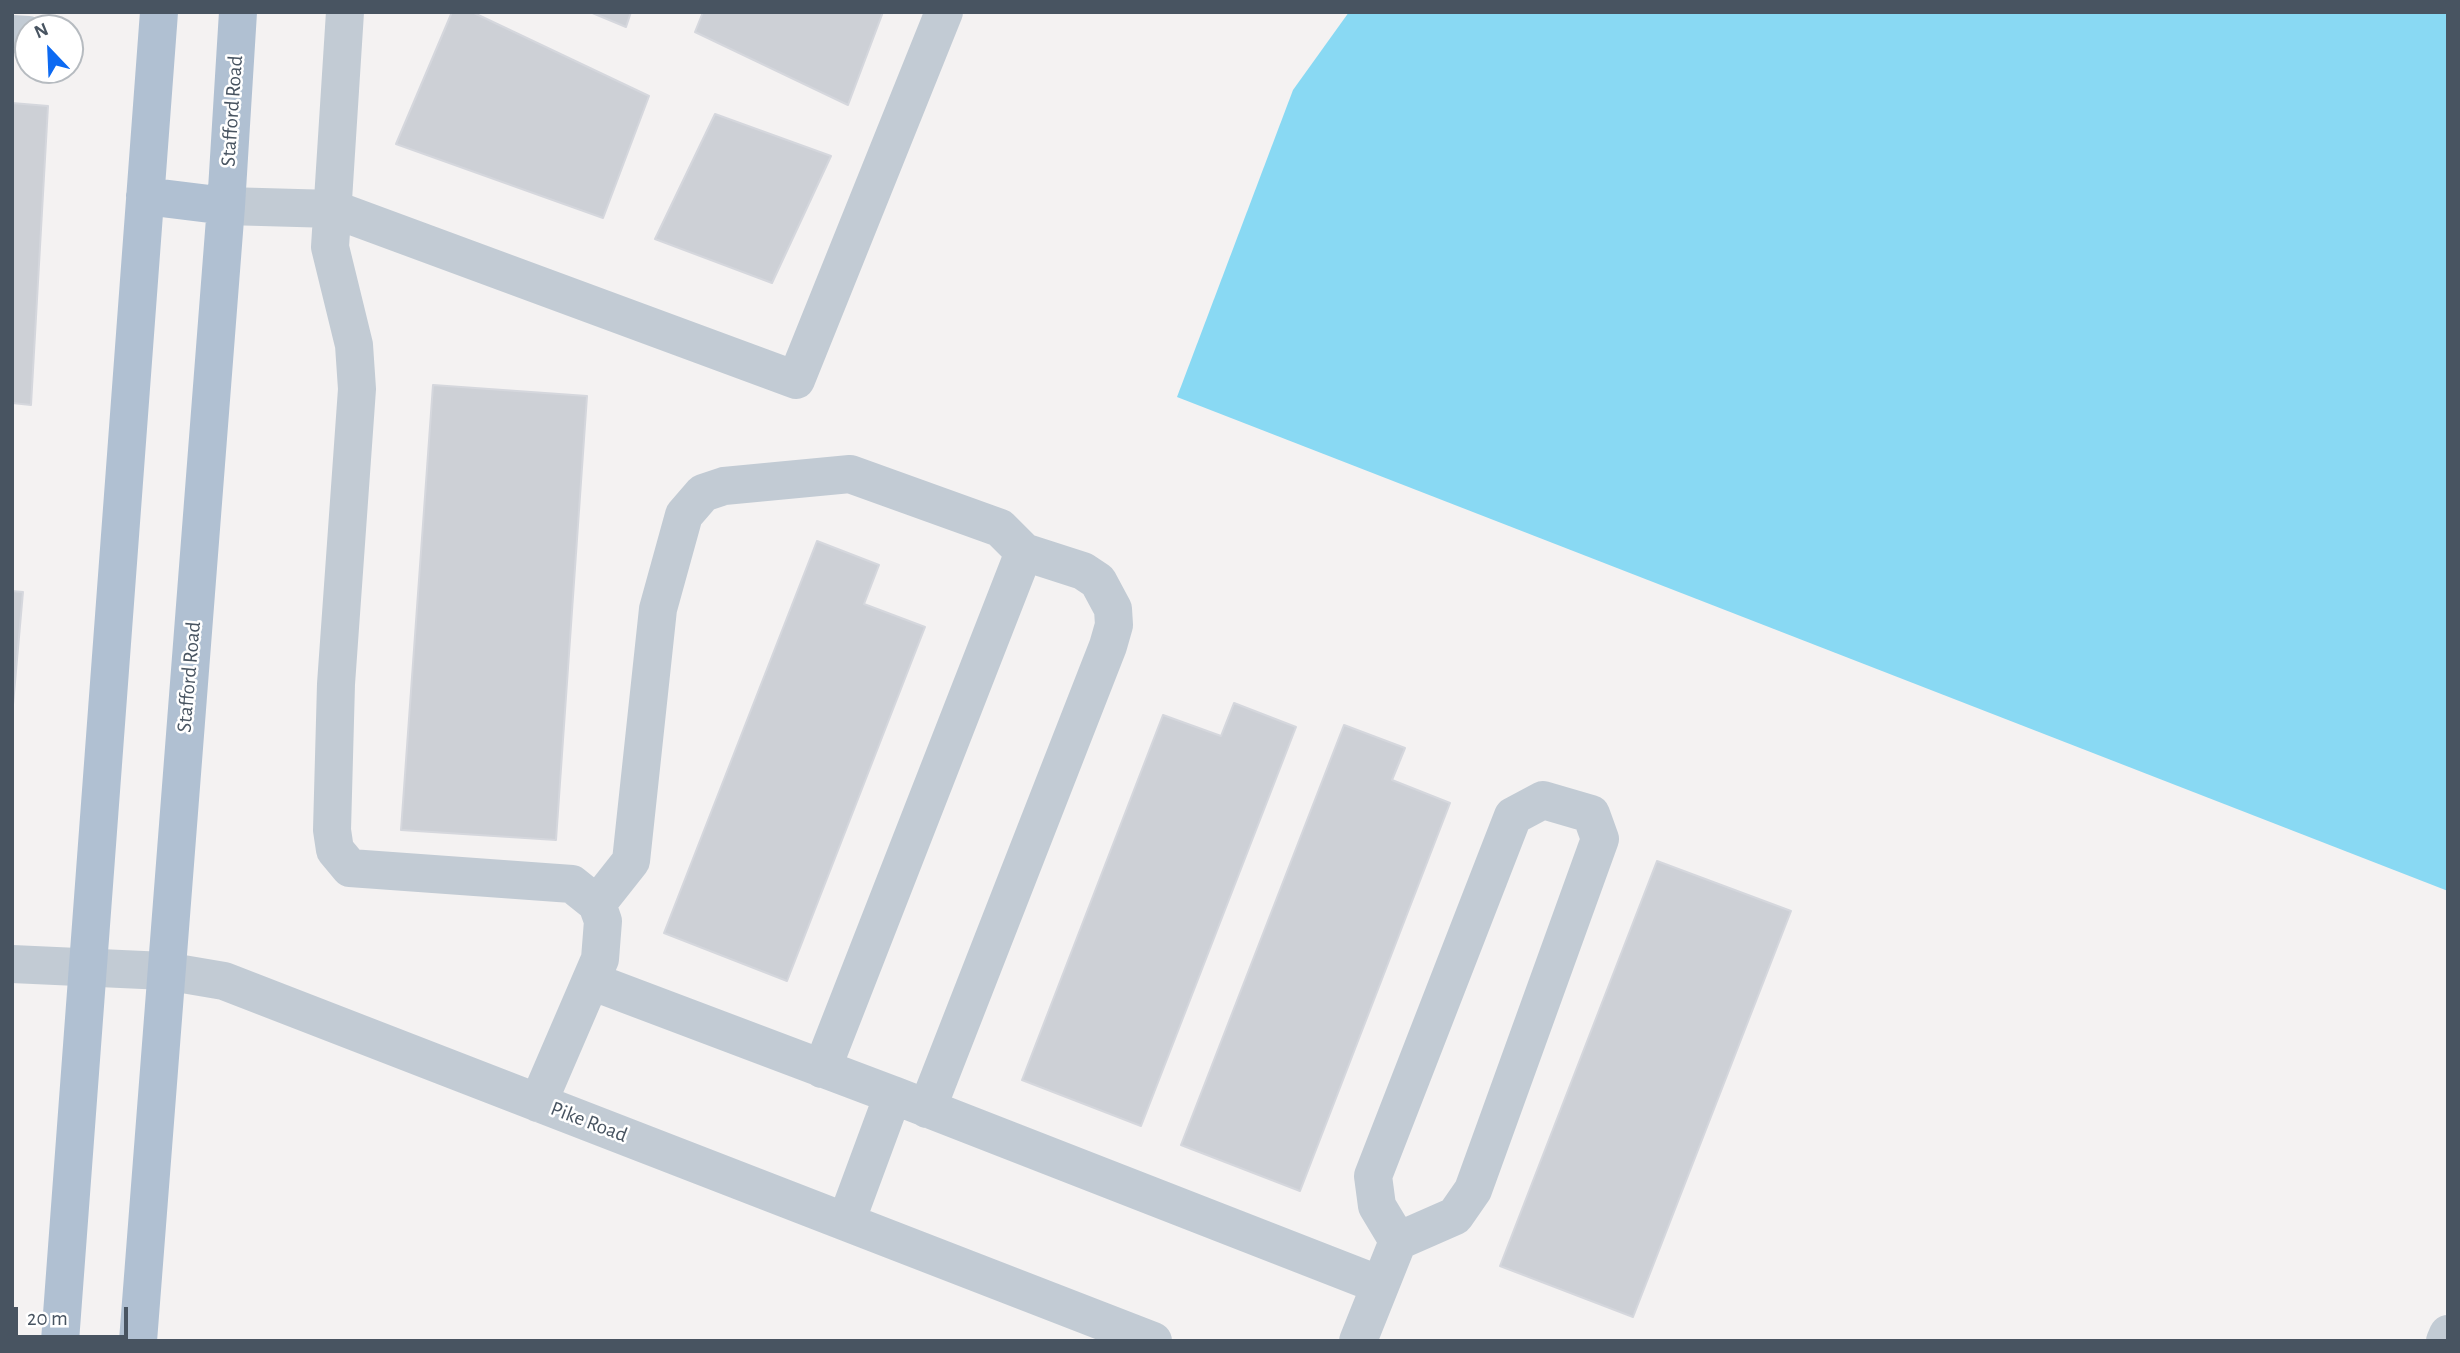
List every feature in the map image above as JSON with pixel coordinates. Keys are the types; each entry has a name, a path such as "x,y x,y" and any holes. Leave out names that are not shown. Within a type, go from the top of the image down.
{"main road":[{"path":"60,1341 159,12"},
{"name":"Stafford Road","path":"138,1341 226,206 238,12"},
{"path":"145,196 226,206"}],"street":[{"path":"345,12 330,247 354,345 357,378 336,684 332,830 335,850 350,868 572,884 597,904 603,921 600,959 538,1103"},
{"path":"226,206 333,209 796,380 944,12"},
{"path":"597,904 631,861 658,609 684,515 704,493 724,486 850,474 1000,528 1024,552 1083,571 1098,581 1108,595 1114,625 1108,646 910,1102 846,1222"},
{"path":"822,1069 1024,552"},
{"path":"1357,1341 1398,1241 1455,1216 1474,1189 1600,839 1591,814 1543,800 1513,816 1373,1176 1377,1206 1398,1241"},
{"name":"Pike Road","path":"12,964 165,971 224,981 1153,1341"},
{"path":"591,981 1380,1285"},
{"path":"2445,1341 2448,1334"}],"water":[{"path":"1349,12 2448,12 2448,891 1177,397 1293,90"}],"building":[{"path":"452,12 472,12 649,96 603,218 396,144"},
{"path":"590,12 631,12 626,27"},
{"path":"703,12 883,12 848,105 695,32"},
{"path":"12,103 48,106 31,405 12,403"},
{"path":"715,114 831,156 772,283 655,239"},
{"path":"433,385 587,396 556,840 401,830"},
{"path":"817,541 879,565 864,604 925,627 787,981 664,933"},
{"path":"12,591 23,592 12,716"},
{"path":"1234,703 1296,727 1141,1126 1022,1080 1163,715 1221,736"},
{"path":"1344,725 1405,748 1392,780 1450,803 1300,1191 1181,1145"},
{"path":"1657,861 1791,911 1633,1317 1500,1266"}]}
